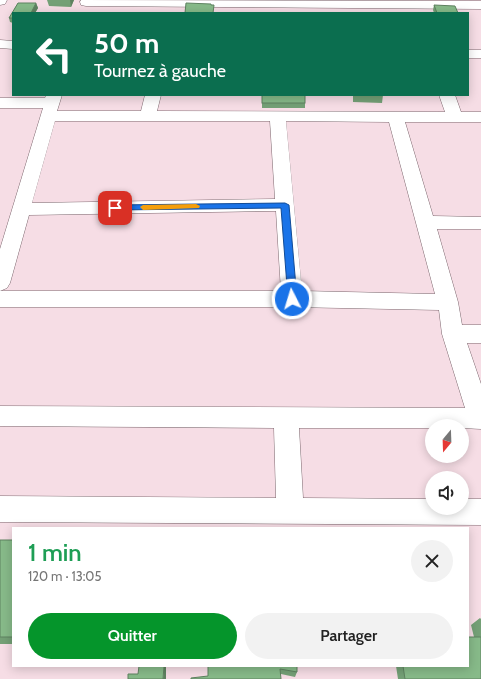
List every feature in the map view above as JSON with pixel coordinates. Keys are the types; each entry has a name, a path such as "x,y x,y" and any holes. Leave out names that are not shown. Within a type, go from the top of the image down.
{"street":[{"path":"85,5 173,8 292,1 417,9 481,5"},
{"path":"0,44 12,45"},
{"path":"469,54 481,54"},
{"path":"148,116 153,96"},
{"path":"447,96 455,117"},
{"path":"0,103 51,105 148,116 481,117"},
{"path":"0,283 8,232 22,209 51,105"},
{"path":"278,117 292,299"},
{"path":"0,416 481,418 453,334 448,302 396,117"},
{"path":"22,209 285,205"},
{"path":"426,222 481,223"},
{"path":"0,299 292,299 448,302"},
{"path":"453,334 481,334"},
{"path":"286,417 290,510"},
{"path":"0,509 481,512"}],"building":[{"path":"18,3 36,3 32,12 13,12"},
{"path":"186,3 214,5 213,12 185,12"},
{"path":"434,5 455,6 458,12 437,12"},
{"path":"262,96 305,96 305,103 262,103"},
{"path":"0,540 12,540 12,637 0,637"},
{"path":"469,637 481,637 481,679 405,679 403,667 469,667"},
{"path":"139,667 164,667 163,679 128,679 128,674 138,674"},
{"path":"208,667 297,667 297,672 280,669 281,679 191,679 208,676"}],"slow traffic":[{"path":"143,207 196,206"}],"route":[{"path":"115,208 285,205 292,299"}]}
